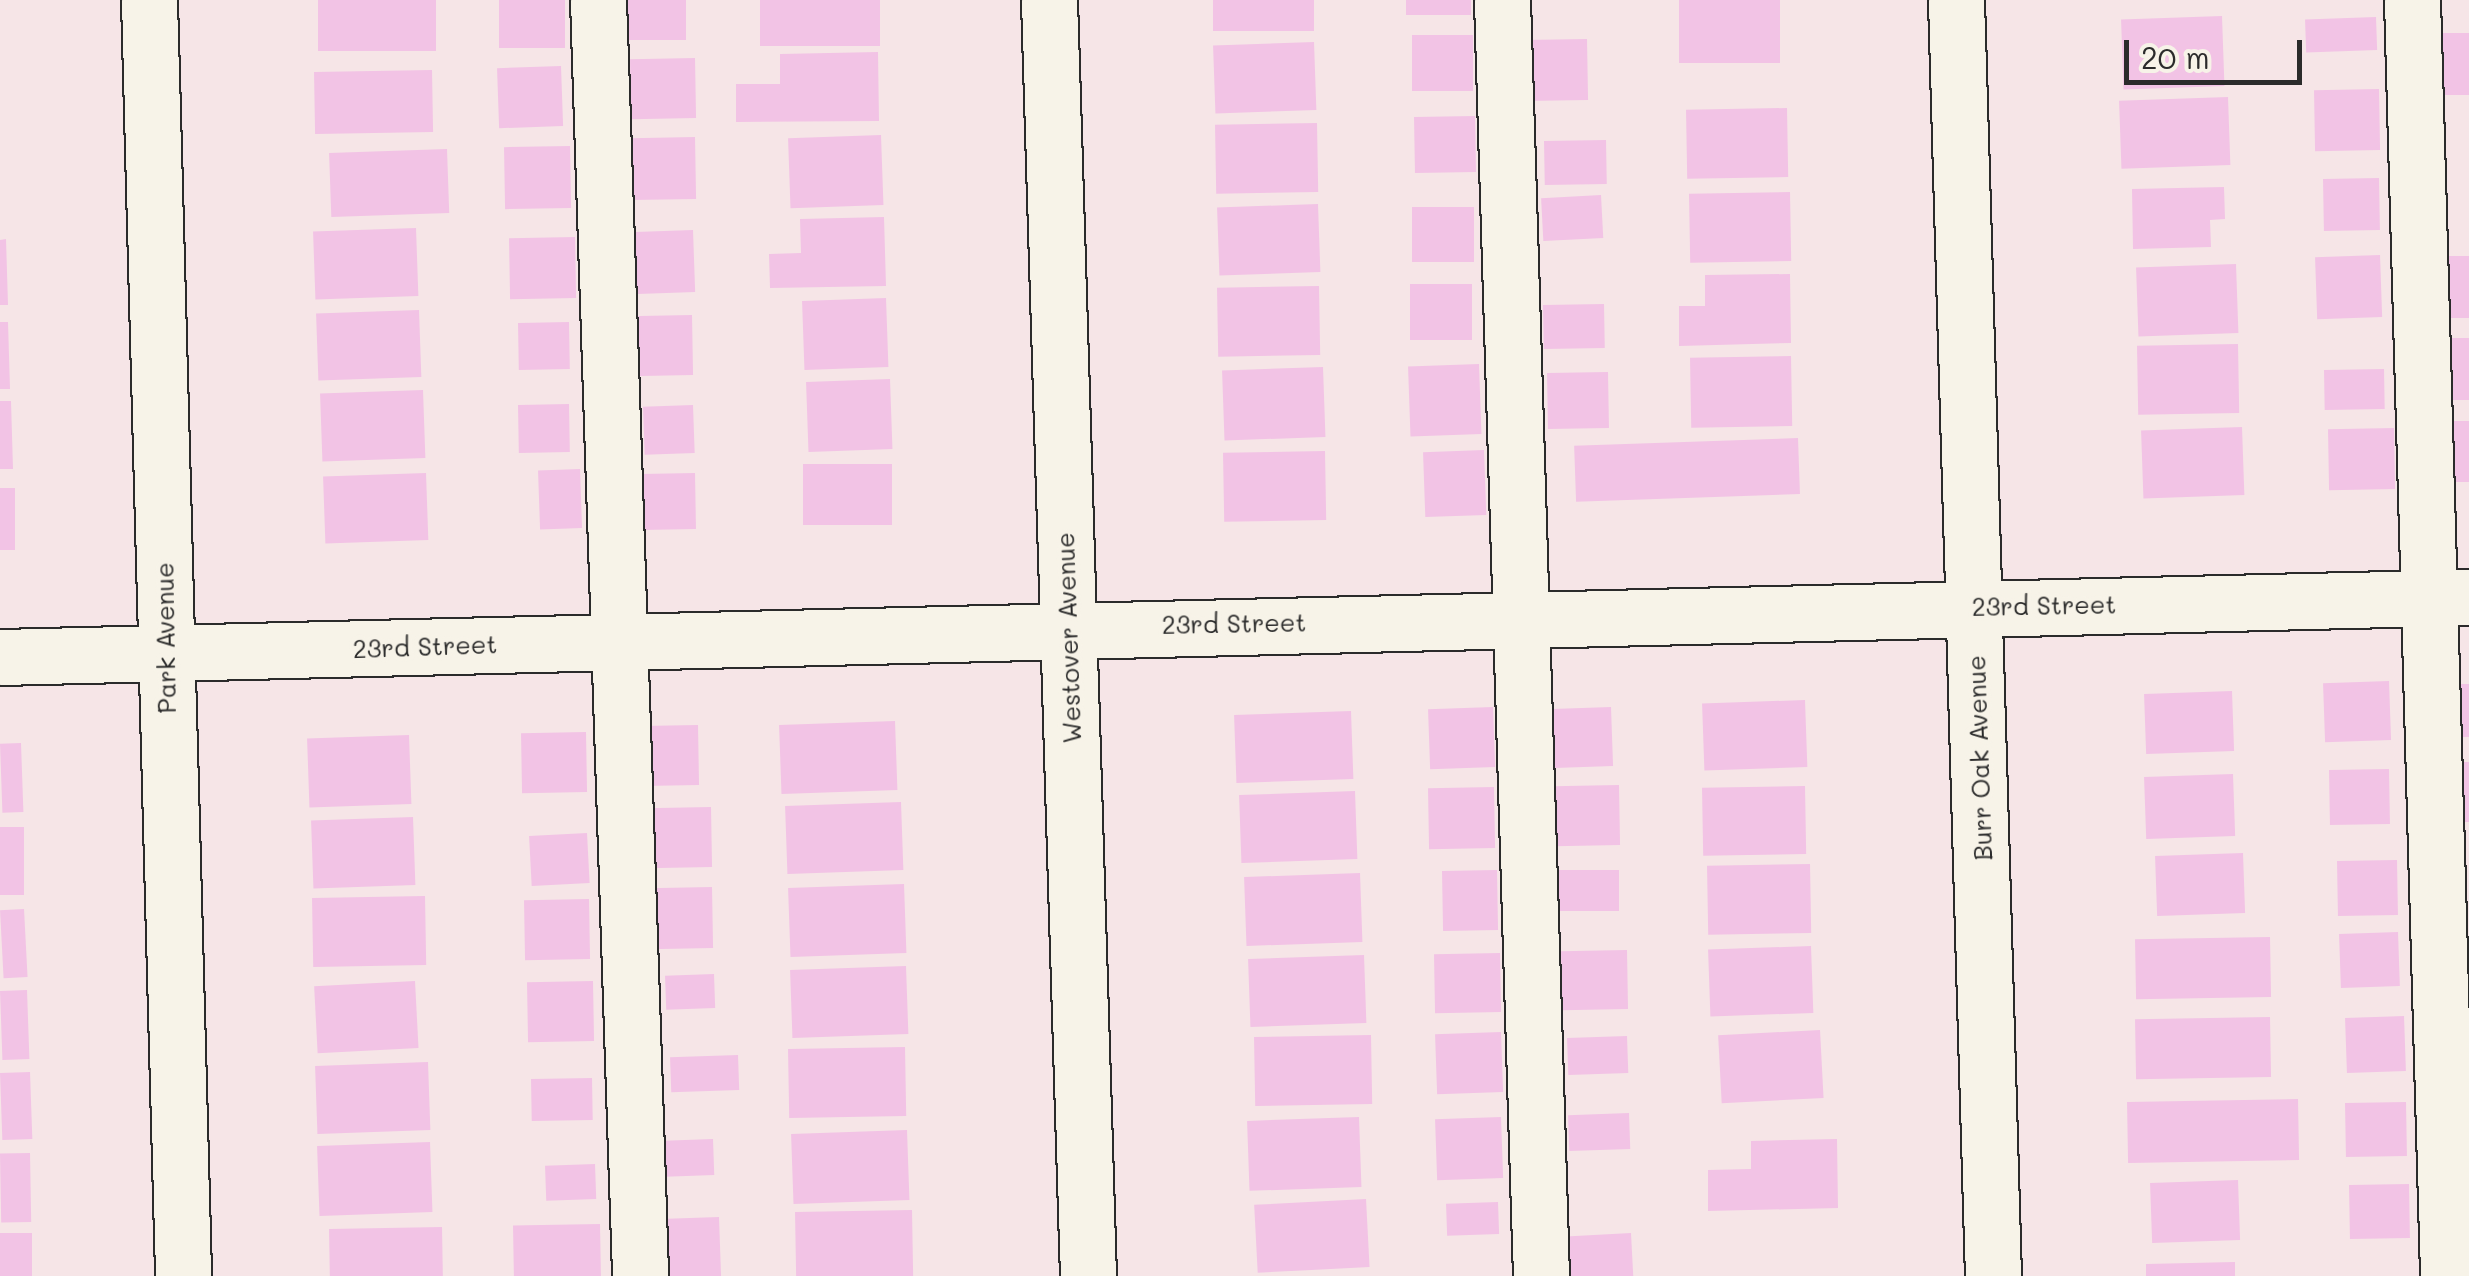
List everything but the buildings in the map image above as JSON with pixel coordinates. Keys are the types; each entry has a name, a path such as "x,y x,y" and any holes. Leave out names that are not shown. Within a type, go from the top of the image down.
{"street":[{"name":"Park Avenue","path":"149,0 183,1276"},
{"path":"598,0 615,640 640,1276"},
{"name":"Westover Avenue","path":"1049,0 1088,1276"},
{"path":"1502,0 1541,1276"},
{"name":"Burr Oak Avenue","path":"1956,0 1993,1276"},
{"path":"2412,0 2449,597 2448,1276"},
{"name":"23rd Street","path":"0,657 1068,627 2449,597"}]}
